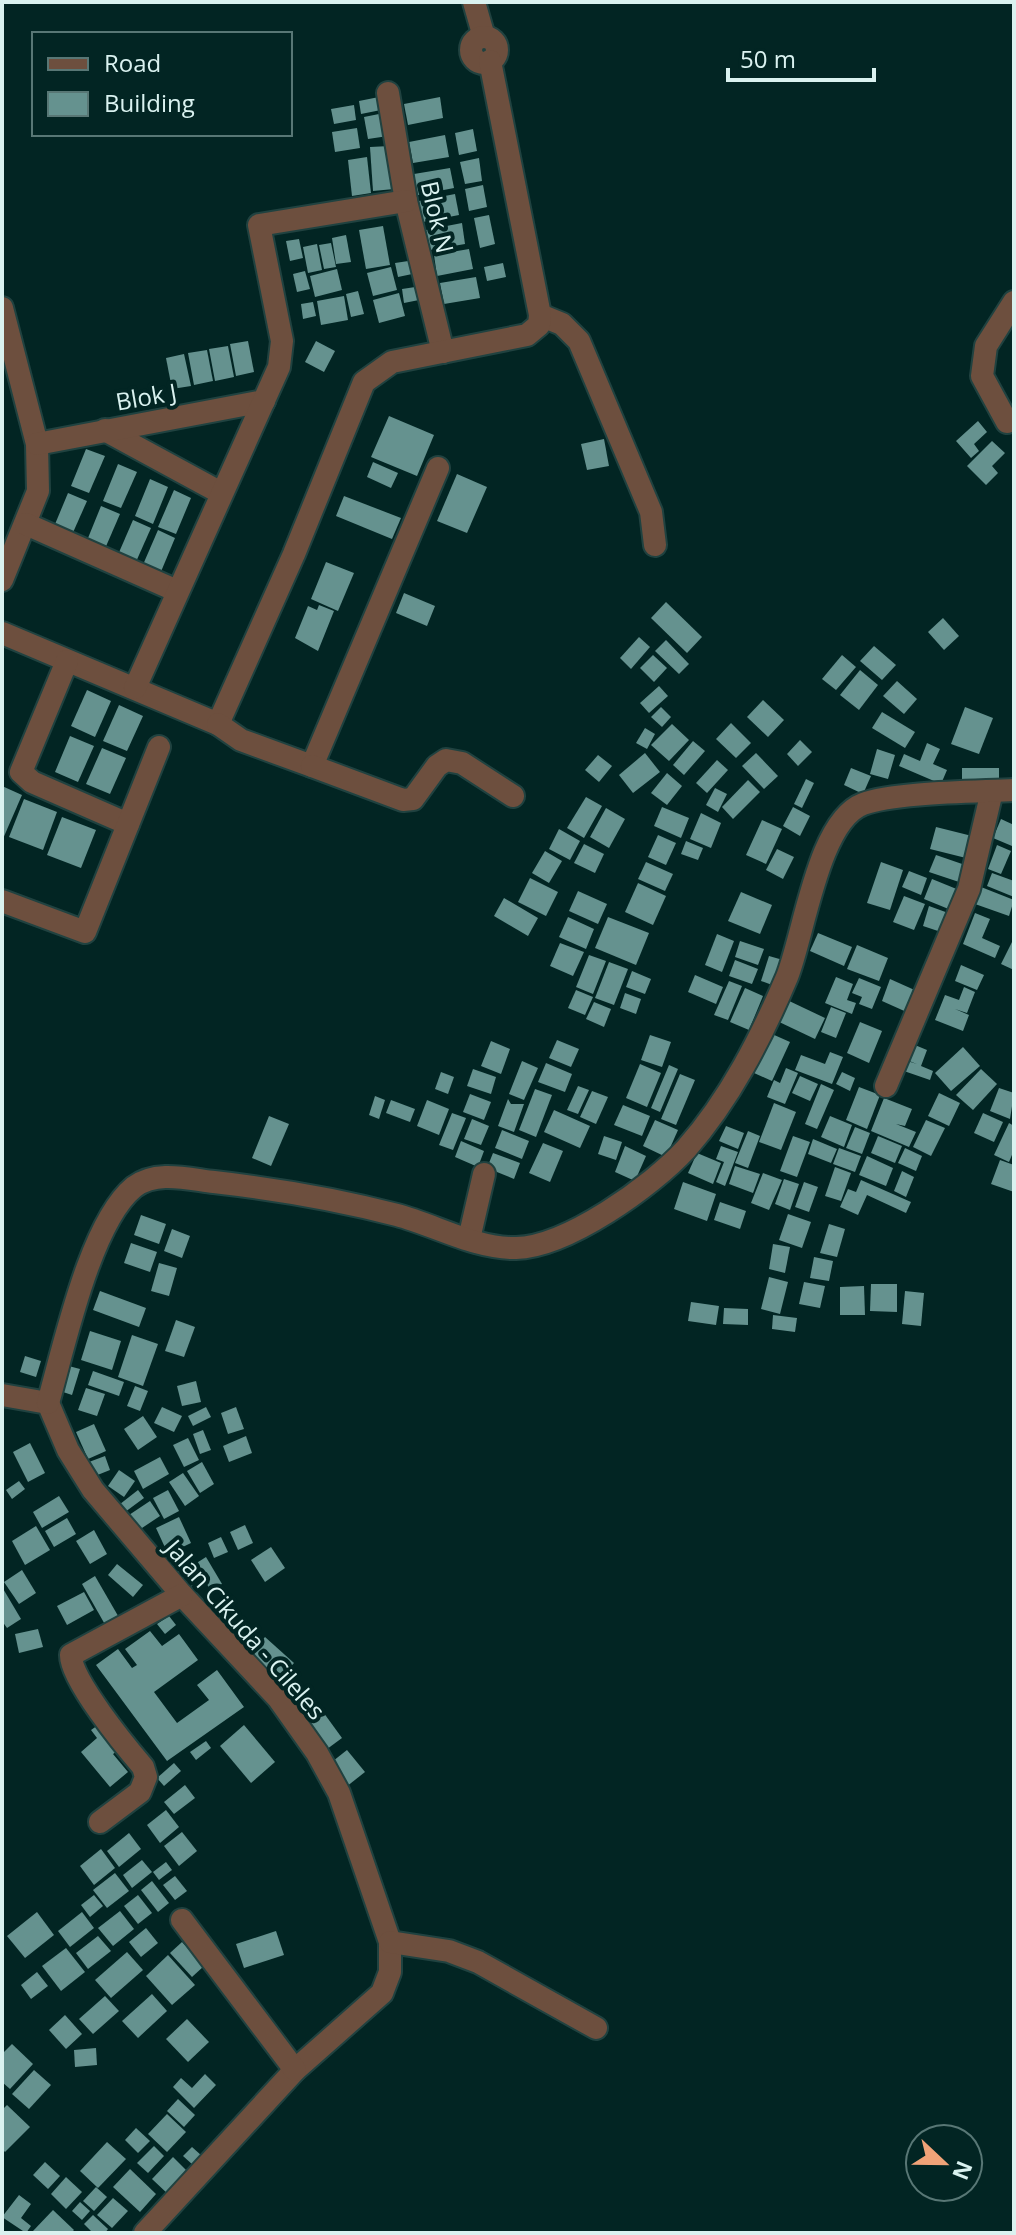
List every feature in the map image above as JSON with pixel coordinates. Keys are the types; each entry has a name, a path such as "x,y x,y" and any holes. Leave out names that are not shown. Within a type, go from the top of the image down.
{"street":[{"path":"218,724 294,554 364,382 392,362 527,335 539,325 540,315 490,61 480,63 471,51 472,45 484,37 474,2"},
{"name":"Blok N","path":"388,93 406,201 443,352"},
{"path":"135,688 279,367 282,341 259,225 406,201"},
{"path":"1007,422 982,376 986,346 1014,302"},
{"path":"2,308 37,444 37,500 2,580"},
{"path":"540,315 562,324 579,341 651,512 655,545"},
{"name":"Blok J","path":"37,444 264,401"},
{"path":"105,430 221,493"},
{"path":"312,766 438,468"},
{"path":"26,524 177,591"},
{"path":"2,633 218,724 241,740 403,800 413,799 437,766 446,760 462,763 513,796"},
{"path":"67,661 21,772 32,782 128,824"},
{"path":"2,901 85,932 159,747"},
{"path":"2,1395 48,1403 94,1250 115,1208 144,1181 167,1176 302,1192 400,1216 469,1239 517,1248 550,1242 581,1230 684,1150 738,1077 788,974 832,838 845,816 862,804 886,800 1003,790 969,889 886,1086"},
{"path":"469,1239 484,1174"},
{"name":"Jalan Cikuda - Cileles","path":"48,1403 68,1450 93,1490 182,1595 278,1698 331,1776 390,1942 390,1972 382,1993 295,2070 145,2233"},
{"path":"100,1822 140,1792 146,1777 143,1767 97,1709 72,1666 71,1655 182,1595"},
{"path":"182,1920 295,2070"},
{"path":"390,1942 449,1951 478,1962 596,2028"}],"building":[{"path":"379,97 381,110 361,114 359,101"},
{"path":"440,97 443,118 408,125 404,104"},
{"path":"354,105 356,120 334,124 331,109"},
{"path":"384,113 388,136 368,139 364,117"},
{"path":"357,128 360,148 335,152 332,132"},
{"path":"473,129 477,151 459,155 455,133"},
{"path":"445,135 449,157 413,163 409,142"},
{"path":"390,146 394,189 373,191 370,147"},
{"path":"367,157 371,193 352,196 348,160"},
{"path":"479,158 482,181 465,184 460,162"},
{"path":"450,168 454,188 418,195 414,174"},
{"path":"483,185 487,207 469,211 465,189"},
{"path":"455,194 459,215 423,222 419,201"},
{"path":"489,215 495,244 480,248 474,218"},
{"path":"462,223 465,244 430,250 426,230"},
{"path":"383,226 390,265 366,269 359,230"},
{"path":"346,235 351,262 336,264 332,238"},
{"path":"299,239 303,258 290,261 286,241"},
{"path":"331,243 336,267 324,269 319,245"},
{"path":"317,244 322,270 308,273 303,247"},
{"path":"469,249 473,269 437,276 434,255"},
{"path":"415,260 417,273 398,277 395,263"},
{"path":"503,263 506,277 487,281 484,267"},
{"path":"391,267 397,290 373,296 367,273"},
{"path":"337,269 342,290 315,297 310,276"},
{"path":"305,271 310,289 297,292 293,274"},
{"path":"476,277 480,298 444,304 440,283"},
{"path":"422,286 424,299 404,303 402,289"},
{"path":"358,291 364,314 351,317 346,294"},
{"path":"399,293 405,316 379,323 373,300"},
{"path":"344,296 348,320 321,325 317,301"},
{"path":"313,302 316,316 303,319 301,304"},
{"path":"248,341 254,372 236,376 230,344"},
{"path":"316,341 335,351 324,372 305,362"},
{"path":"228,346 234,377 215,381 209,349"},
{"path":"207,350 213,381 194,385 188,353"},
{"path":"184,354 191,386 172,389 166,358"},
{"path":"389,416 434,435 417,476 371,457"},
{"path":"978,421 987,432 974,444 979,451 971,458 956,441"},
{"path":"604,439 609,466 587,470 581,444"},
{"path":"992,441 1005,453 992,466 998,473 986,485 967,466"},
{"path":"86,449 105,456 89,493 71,486"},
{"path":"373,462 398,473 391,488 367,477"},
{"path":"118,464 137,472 121,508 103,501"},
{"path":"457,474 487,487 467,533 437,521"},
{"path":"150,479 168,487 153,524 135,516"},
{"path":"174,490 191,498 176,534 158,527"},
{"path":"68,493 87,501 71,537 53,529"},
{"path":"344,496 401,518 392,539 336,516"},
{"path":"101,506 120,514 104,551 86,543"},
{"path":"133,520 151,528 135,564 117,557"},
{"path":"158,530 175,538 160,574 142,567"},
{"path":"326,562 354,573 338,611 311,599"},
{"path":"404,593 435,606 427,626 396,613"},
{"path":"666,602 702,637 687,653 651,618"},
{"path":"319,605 334,611 318,651 295,638 308,606 317,610"},
{"path":"943,618 959,636 944,650 928,632"},
{"path":"639,637 650,647 631,669 620,658"},
{"path":"666,640 689,664 679,674 655,651"},
{"path":"874,646 896,665 882,680 860,661"},
{"path":"653,655 667,668 654,682 640,668"},
{"path":"842,655 856,667 836,690 822,679"},
{"path":"860,670 878,685 859,710 840,695"},
{"path":"897,681 917,699 904,714 883,696"},
{"path":"659,686 668,696 649,713 640,703"},
{"path":"87,690 111,701 95,737 71,726"},
{"path":"763,700 784,720 768,737 747,717"},
{"path":"119,705 143,716 127,751 103,741"},
{"path":"661,707 671,717 662,727 651,717"},
{"path":"965,707 993,718 979,754 951,744"},
{"path":"882,712 915,732 905,748 872,728"},
{"path":"731,723 751,743 736,758 716,739"},
{"path":"672,724 689,740 669,761 651,745"},
{"path":"645,728 655,734 647,749 636,743"},
{"path":"70,736 94,746 78,782 55,772"},
{"path":"800,740 812,752 798,766 787,754"},
{"path":"693,741 705,751 684,775 673,765"},
{"path":"927,743 940,749 933,764 947,770 941,784 899,766 904,754 920,761"},
{"path":"102,748 126,758 110,794 86,784"},
{"path":"877,749 895,755 888,779 870,774"},
{"path":"645,753 660,772 633,793 619,775"},
{"path":"756,753 778,776 764,789 742,766"},
{"path":"598,755 612,766 599,782 585,770"},
{"path":"717,760 728,770 707,793 696,783"},
{"path":"851,768 871,776 863,794 844,785"},
{"path":"962,768 999,768 999,786 962,786"},
{"path":"667,773 682,786 667,805 651,793"},
{"path":"806,779 814,783 802,808 794,804"},
{"path":"748,780 760,792 733,819 722,807"},
{"path":"2,786 22,795 2,841"},
{"path":"715,788 727,794 718,812 706,805"},
{"path":"586,797 602,806 584,838 567,828"},
{"path":"24,799 57,812 43,850 9,837"},
{"path":"662,807 689,818 681,838 654,826"},
{"path":"793,807 810,816 800,836 783,826"},
{"path":"606,808 625,819 609,848 590,837"},
{"path":"701,813 721,823 711,848 690,839"},
{"path":"62,817 96,830 81,868 47,855"},
{"path":"1001,819 1014,825 1012,846 993,838"},
{"path":"762,820 782,829 766,864 746,855"},
{"path":"936,827 976,837 970,859 930,849"},
{"path":"559,829 580,841 570,860 549,849"},
{"path":"658,835 676,843 666,865 648,857"},
{"path":"686,841 703,848 698,860 681,854"},
{"path":"584,844 604,854 595,873 574,863"},
{"path":"997,845 1011,851 1001,874 988,869"},
{"path":"777,849 794,857 783,879 766,870"},
{"path":"545,851 562,861 549,883 532,873"},
{"path":"936,855 968,866 962,883 929,872"},
{"path":"646,862 673,874 665,891 638,879"},
{"path":"881,862 903,870 890,910 867,903"},
{"path":"909,871 927,878 921,895 902,887"},
{"path":"992,873 1014,881 1014,897 987,886"},
{"path":"530,878 558,892 546,916 518,902"},
{"path":"932,879 959,890 951,910 924,899"},
{"path":"638,883 666,896 653,925 625,912"},
{"path":"981,887 1014,900 1009,916 975,904"},
{"path":"578,891 607,904 598,924 569,911"},
{"path":"741,892 772,905 760,934 728,921"},
{"path":"904,896 925,904 914,930 893,922"},
{"path":"504,898 538,918 528,936 494,916"},
{"path":"929,906 951,914 944,933 923,926"},
{"path":"975,913 990,919 982,938 1000,946 995,958 963,944"},
{"path":"568,917 594,929 586,949 559,937"},
{"path":"608,917 649,933 636,965 595,948"},
{"path":"818,933 852,947 844,966 810,951"},
{"path":"717,934 734,941 722,972 705,965"},
{"path":"740,941 764,949 758,965 735,957"},
{"path":"560,943 584,952 573,976 550,966"},
{"path":"1014,943 1014,970 1001,964"},
{"path":"857,945 888,958 879,981 847,969"},
{"path":"589,955 606,961 593,994 576,987"},
{"path":"769,956 783,960 775,986 761,981"},
{"path":"735,960 758,969 752,984 729,976"},
{"path":"609,962 628,969 614,1005 595,998"},
{"path":"961,965 984,975 977,990 955,981"},
{"path":"632,971 651,979 645,994 626,987"},
{"path":"695,975 723,987 716,1004 688,992"},
{"path":"836,977 853,984 847,1000 856,1003 852,1014 825,1003"},
{"path":"859,978 881,987 872,1009 859,1004 862,997 852,993"},
{"path":"890,979 919,992 911,1014 882,1001"},
{"path":"729,981 742,986 728,1020 714,1015"},
{"path":"964,987 975,992 967,1013 955,1009 969,1015 963,1031 935,1020 945,995 959,1000"},
{"path":"745,988 763,996 749,1030 730,1022"},
{"path":"576,990 593,997 585,1015 568,1008"},
{"path":"625,993 641,999 636,1014 620,1008"},
{"path":"785,999 825,1018 815,1039 775,1020"},
{"path":"594,1002 611,1009 604,1027 586,1019"},
{"path":"831,1007 846,1013 836,1038 821,1032"},
{"path":"860,1022 882,1031 869,1063 847,1053"},
{"path":"772,1034 790,1042 772,1081 754,1073"},
{"path":"650,1035 671,1042 662,1067 641,1060"},
{"path":"557,1040 579,1049 571,1067 549,1058"},
{"path":"491,1041 510,1049 501,1074 481,1066"},
{"path":"910,1043 927,1050 921,1066 933,1071 930,1080 901,1070 904,1060 917,1064 904,1059"},
{"path":"963,1047 980,1066 951,1091 935,1073"},
{"path":"830,1052 843,1057 832,1084 795,1070 801,1055 825,1064"},
{"path":"522,1061 538,1068 524,1100 509,1094"},
{"path":"546,1063 572,1074 565,1092 538,1082"},
{"path":"640,1064 661,1073 647,1107 626,1098"},
{"path":"669,1065 678,1069 660,1112 651,1108"},
{"path":"786,1068 798,1073 785,1104 767,1097 774,1080 780,1083"},
{"path":"473,1069 496,1077 491,1094 467,1086"},
{"path":"981,1069 997,1084 973,1110 956,1095"},
{"path":"441,1072 454,1077 448,1094 435,1089"},
{"path":"842,1072 855,1078 850,1091 836,1084"},
{"path":"680,1074 695,1080 676,1125 661,1119"},
{"path":"800,1076 818,1084 810,1101 792,1093"},
{"path":"821,1084 834,1090 817,1129 805,1124"},
{"path":"578,1086 589,1090 578,1114 567,1110"},
{"path":"859,1087 880,1095 867,1129 846,1120"},
{"path":"999,1088 1014,1093 1010,1119 990,1111"},
{"path":"535,1089 552,1095 536,1137 519,1130"},
{"path":"592,1091 608,1097 596,1124 580,1117"},
{"path":"939,1093 960,1103 949,1126 928,1116"},
{"path":"470,1094 491,1102 484,1120 463,1112"},
{"path":"375,1096 385,1100 379,1119 369,1115"},
{"path":"884,1098 912,1109 905,1126 896,1124 916,1132 909,1147 871,1131"},
{"path":"508,1099 511,1104 524,1104 514,1132 498,1126"},
{"path":"391,1100 415,1109 410,1122 386,1113"},
{"path":"427,1100 449,1109 439,1135 417,1126"},
{"path":"774,1103 796,1112 781,1150 759,1142"},
{"path":"623,1105 650,1116 642,1136 614,1125"},
{"path":"554,1110 590,1126 580,1148 544,1132"},
{"path":"452,1113 466,1118 453,1150 439,1145"},
{"path":"983,1113 1003,1122 994,1142 974,1133"},
{"path":"269,1116 289,1124 271,1166 252,1158"},
{"path":"830,1116 852,1125 844,1147 821,1137"},
{"path":"472,1119 489,1126 481,1145 464,1139"},
{"path":"655,1120 678,1130 666,1157 643,1146"},
{"path":"926,1120 945,1128 931,1156 913,1147"},
{"path":"1009,1123 1014,1126 1014,1150 1009,1162 994,1155"},
{"path":"726,1126 744,1133 738,1149 719,1141"},
{"path":"855,1127 870,1133 862,1154 846,1148"},
{"path":"502,1130 529,1141 522,1159 495,1148"},
{"path":"748,1131 760,1136 748,1168 735,1163"},
{"path":"604,1136 622,1142 616,1160 598,1154"},
{"path":"793,1136 810,1142 797,1177 780,1171"},
{"path":"878,1136 902,1146 895,1163 871,1153"},
{"path":"813,1139 837,1149 831,1163 808,1154"},
{"path":"461,1141 484,1151 478,1167 455,1157"},
{"path":"543,1143 563,1151 550,1182 529,1173"},
{"path":"625,1146 646,1156 635,1181 615,1172"},
{"path":"721,1146 738,1152 725,1186 716,1182 724,1162 716,1159"},
{"path":"839,1148 861,1156 855,1172 833,1164"},
{"path":"905,1148 922,1156 916,1171 898,1163"},
{"path":"493,1153 520,1163 514,1179 487,1168"},
{"path":"697,1153 721,1163 713,1184 688,1173"},
{"path":"867,1156 893,1168 886,1186 859,1175"},
{"path":"1000,1160 1014,1165 1014,1192 991,1184"},
{"path":"735,1166 760,1174 753,1193 729,1184"},
{"path":"835,1167 851,1173 841,1201 825,1196"},
{"path":"902,1171 914,1177 906,1197 894,1191"},
{"path":"763,1173 782,1180 769,1210 751,1203"},
{"path":"784,1179 799,1184 790,1210 775,1204"},
{"path":"861,1180 911,1202 906,1213 867,1195 858,1215 840,1207 848,1189 856,1192"},
{"path":"683,1182 716,1194 707,1221 674,1209"},
{"path":"804,1182 818,1187 809,1212 795,1207"},
{"path":"720,1202 746,1211 740,1229 714,1220"},
{"path":"788,1214 811,1222 802,1248 779,1240"},
{"path":"141,1215 166,1224 159,1244 134,1235"},
{"path":"829,1224 845,1229 837,1257 820,1253"},
{"path":"172,1229 190,1236 182,1258 164,1251"},
{"path":"131,1243 157,1252 150,1272 124,1263"},
{"path":"773,1244 790,1247 785,1273 769,1269"},
{"path":"814,1257 833,1261 829,1281 810,1278"},
{"path":"159,1263 177,1268 169,1296 151,1291"},
{"path":"769,1277 788,1282 780,1314 761,1309"},
{"path":"804,1282 825,1286 820,1308 799,1304"},
{"path":"871,1284 897,1284 897,1312 870,1311"},
{"path":"864,1286 865,1315 840,1315 840,1287"},
{"path":"100,1291 146,1308 139,1327 93,1310"},
{"path":"905,1291 924,1293 921,1326 902,1324"},
{"path":"691,1302 719,1306 716,1325 688,1321"},
{"path":"724,1308 748,1309 748,1325 723,1324"},
{"path":"773,1315 797,1318 795,1332 772,1329"},
{"path":"176,1320 195,1327 184,1357 165,1351"},
{"path":"90,1331 121,1341 112,1370 81,1360"},
{"path":"132,1335 158,1344 143,1386 118,1377"},
{"path":"25,1356 41,1361 36,1377 20,1372"},
{"path":"65,1365 80,1369 72,1395 57,1390"},
{"path":"93,1371 124,1382 119,1396 88,1385"},
{"path":"196,1381 201,1402 182,1406 177,1386"},
{"path":"135,1386 148,1391 140,1411 127,1406"},
{"path":"86,1388 105,1394 97,1416 78,1410"},
{"path":"162,1407 182,1416 174,1432 154,1423"},
{"path":"206,1407 211,1417 193,1426 188,1416"},
{"path":"236,1407 244,1429 228,1434 221,1413"},
{"path":"143,1416 157,1437 138,1450 124,1429"},
{"path":"94,1424 106,1451 88,1459 76,1432"},
{"path":"203,1430 211,1450 200,1454 193,1434"},
{"path":"246,1436 252,1453 229,1462 223,1446"},
{"path":"188,1438 199,1460 184,1467 173,1445"},
{"path":"30,1443 45,1473 28,1482 13,1452"},
{"path":"105,1456 110,1470 95,1476 89,1462"},
{"path":"160,1457 169,1474 143,1489 134,1471"},
{"path":"202,1462 214,1484 200,1493 187,1471"},
{"path":"119,1470 135,1481 124,1497 108,1486"},
{"path":"183,1473 199,1496 185,1506 169,1482"},
{"path":"19,1481 25,1489 12,1499 6,1490"},
{"path":"138,1490 144,1498 121,1515 115,1508"},
{"path":"168,1490 179,1511 164,1519 153,1498"},
{"path":"59,1496 69,1512 42,1528 33,1512"},
{"path":"150,1501 160,1516 133,1534 123,1519"},
{"path":"179,1517 191,1543 168,1554 156,1528"},
{"path":"67,1518 76,1534 54,1547 45,1531"},
{"path":"245,1525 253,1543 238,1550 230,1532"},
{"path":"36,1526 50,1550 25,1565 12,1541"},
{"path":"94,1530 107,1554 90,1564 76,1541"},
{"path":"221,1537 228,1552 214,1558 208,1543"},
{"path":"271,1547 285,1568 265,1582 251,1560"},
{"path":"182,1550 191,1566 173,1577 163,1561"},
{"path":"206,1557 222,1584 211,1591 195,1564"},
{"path":"117,1564 143,1585 133,1597 108,1575"},
{"path":"22,1570 36,1593 19,1604 4,1582"},
{"path":"194,1570 199,1583 188,1588 183,1575"},
{"path":"95,1576 121,1621 107,1628 82,1584"},
{"path":"2,1587 21,1619 7,1628 2,1621"},
{"path":"84,1592 94,1610 67,1625 57,1606"},
{"path":"169,1616 176,1625 165,1634 157,1624"},
{"path":"38,1629 43,1647 19,1653 15,1634"},
{"path":"150,1631 162,1646 179,1634 198,1660 154,1692 177,1723 209,1700 197,1685 217,1670 244,1707 167,1761 96,1665 118,1649 132,1668 137,1665 125,1649"},
{"path":"265,1637 294,1663 276,1683 247,1657"},
{"path":"318,1705 342,1738 323,1752 299,1719"},
{"path":"104,1721 123,1747 113,1754 128,1772 110,1787 81,1752 97,1738 91,1730"},
{"path":"244,1725 275,1762 251,1783 220,1746"},
{"path":"206,1741 211,1748 196,1760 190,1752"},
{"path":"347,1750 365,1772 346,1787 328,1765"},
{"path":"174,1763 181,1771 164,1786 157,1778"},
{"path":"185,1785 195,1798 174,1814 164,1802"},
{"path":"166,1810 179,1827 160,1843 147,1825"},
{"path":"182,1832 197,1851 179,1866 164,1846"},
{"path":"129,1833 141,1849 119,1867 107,1851"},
{"path":"101,1849 115,1868 94,1885 80,1866"},
{"path":"142,1860 152,1872 132,1888 123,1875"},
{"path":"166,1862 172,1870 159,1880 153,1872"},
{"path":"115,1873 129,1891 107,1908 93,1890"},
{"path":"175,1876 187,1891 175,1900 163,1885"},
{"path":"152,1881 169,1903 158,1912 141,1890"},
{"path":"94,1895 103,1906 90,1917 81,1905"},
{"path":"138,1895 152,1913 138,1924 124,1906"},
{"path":"120,1911 134,1929 113,1946 98,1928"},
{"path":"37,1912 54,1935 25,1958 7,1936"},
{"path":"82,1912 94,1928 70,1947 58,1931"},
{"path":"146,1928 158,1943 141,1957 129,1942"},
{"path":"276,1931 284,1955 244,1968 236,1944"},
{"path":"98,1936 111,1951 88,1969 76,1953"},
{"path":"182,1942 204,1966 192,1977 170,1953"},
{"path":"66,1948 85,1972 61,1991 42,1966"},
{"path":"127,1952 143,1970 111,1998 95,1980"},
{"path":"168,1955 195,1985 172,2005 146,1976"},
{"path":"37,1972 48,1986 31,1999 21,1985"},
{"path":"152,1994 167,2011 138,2038 122,2021"},
{"path":"105,1996 119,2011 93,2034 79,2019"},
{"path":"65,2015 82,2034 66,2049 49,2030"},
{"path":"187,2019 209,2042 188,2062 166,2039"},
{"path":"12,2044 33,2064 10,2089 2,2082 2,2054"},
{"path":"96,2048 97,2065 75,2067 74,2050"},
{"path":"34,2070 51,2085 29,2109 12,2094"},
{"path":"205,2074 216,2085 194,2108 173,2087 181,2078 192,2088"},
{"path":"178,2099 195,2115 184,2127 167,2111"},
{"path":"7,2105 30,2127 5,2152 2,2149 2,2110"},
{"path":"167,2114 186,2132 167,2152 148,2134"},
{"path":"136,2128 150,2141 138,2153 125,2140"},
{"path":"107,2142 126,2159 98,2188 80,2171"},
{"path":"154,2146 164,2156 148,2173 137,2163"},
{"path":"192,2147 202,2156 193,2165 183,2156"},
{"path":"173,2157 189,2173 169,2195 152,2179"},
{"path":"45,2162 60,2176 48,2189 33,2175"},
{"path":"130,2169 156,2194 140,2212 113,2187"},
{"path":"66,2177 82,2192 66,2209 51,2194"},
{"path":"96,2187 107,2197 94,2211 83,2201"},
{"path":"19,2195 31,2204 21,2218 31,2226 26,2233 2,2217"},
{"path":"113,2198 128,2211 112,2228 97,2215"},
{"path":"80,2202 90,2211 82,2220 72,2211"},
{"path":"53,2210 74,2230 71,2233 35,2233 33,2231"},
{"path":"93,2215 108,2229 105,2233 93,2233 84,2224"}]}
